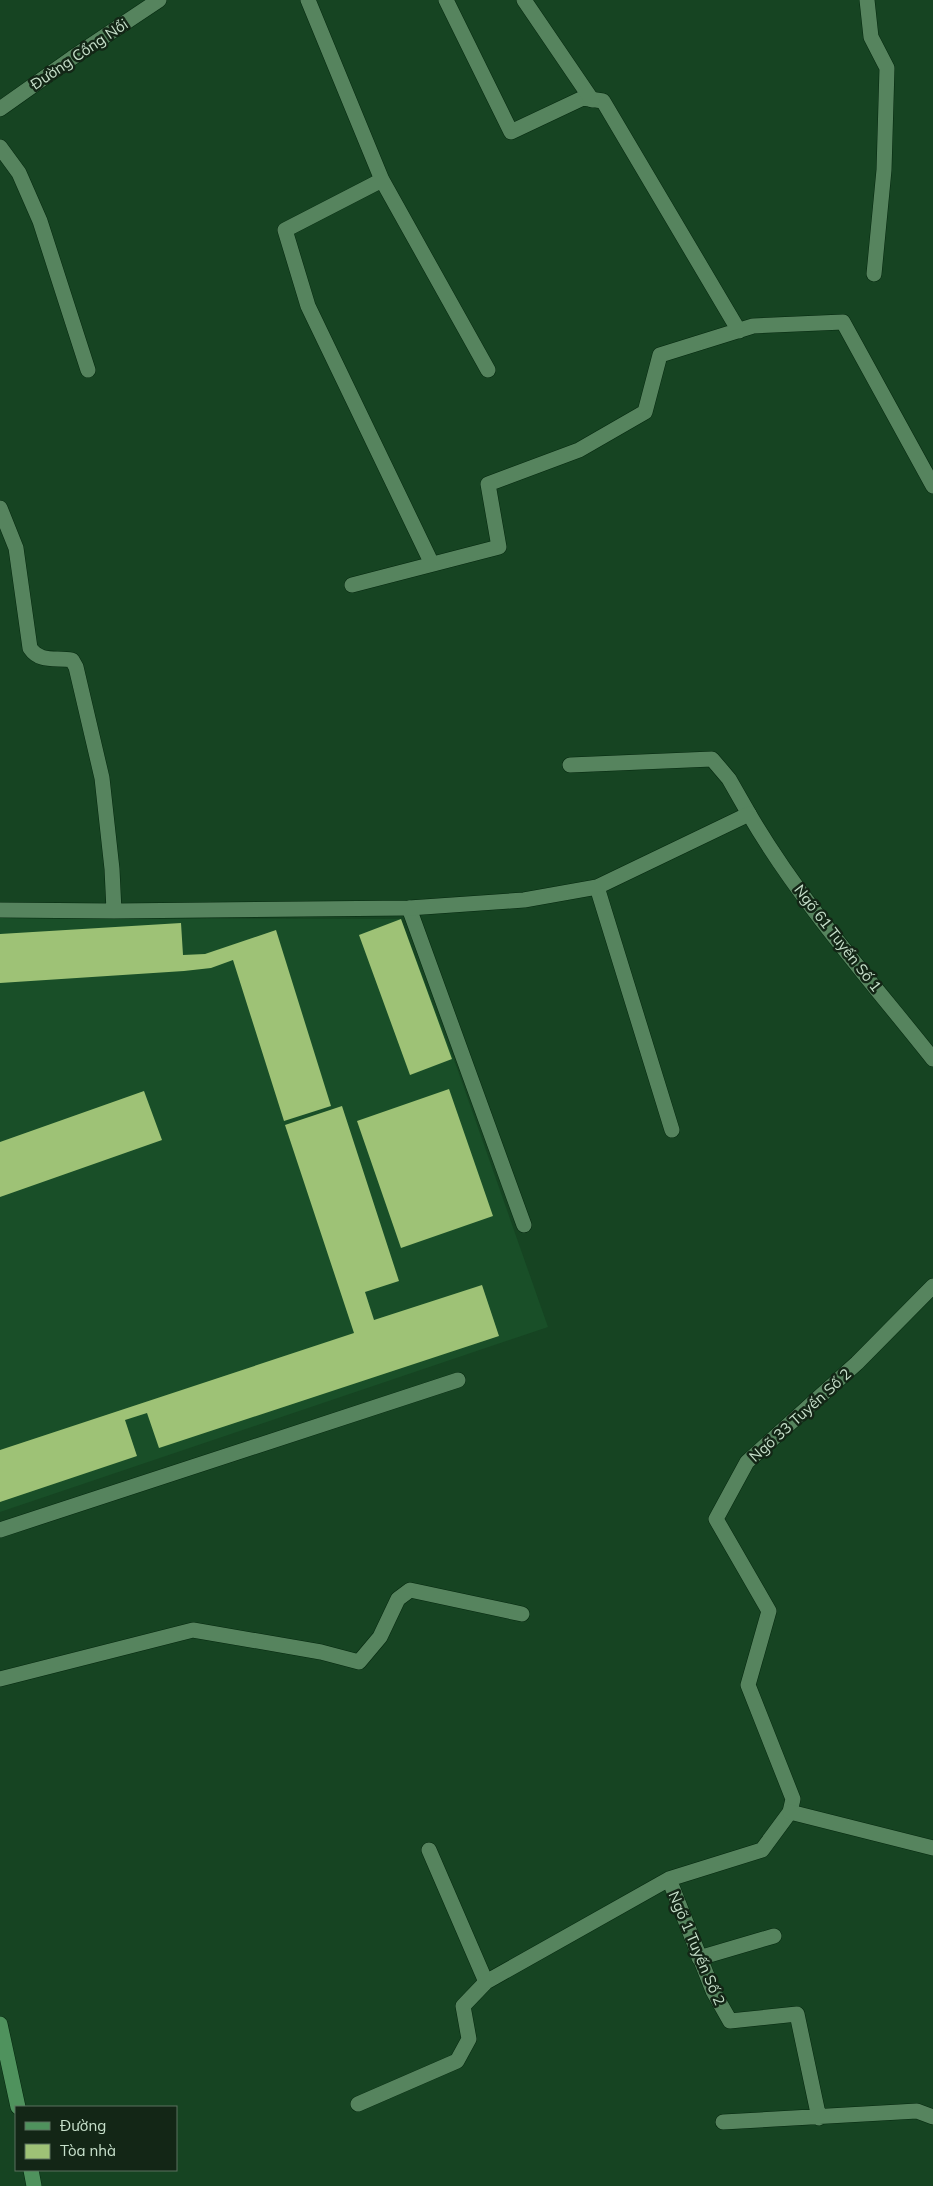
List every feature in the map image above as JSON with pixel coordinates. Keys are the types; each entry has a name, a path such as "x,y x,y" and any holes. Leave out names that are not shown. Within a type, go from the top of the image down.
{"main road":[{"path":"0,2024 18,2106"},
{"path":"31,2171 34,2186"}],"street":[{"name":"Đường Cổng Nổi","path":"0,109 159,0"},
{"path":"308,0 382,180 488,370"},
{"path":"446,0 512,132 583,98 603,101 740,331"},
{"path":"524,0 592,100"},
{"path":"867,0 871,37 888,68 884,170 874,274"},
{"path":"0,147 19,173 40,222 88,370"},
{"path":"382,180 285,230 308,306 432,564"},
{"path":"352,585 499,546 488,484 579,450 645,412 660,356 754,326 843,322 933,486"},
{"path":"0,508 16,548 30,648 35,655 42,658 72,660 76,667 102,778 112,869 114,911"},
{"name":"Ngõ 61 Tuyến Số 1","path":"570,765 712,759 730,779 766,844 843,946 933,1059"},
{"path":"0,910 114,911 409,908 524,900 596,887 749,814"},
{"path":"596,887 672,1130"},
{"path":"409,908 524,1225"},
{"name":"Ngõ 33 Tuyến Số 2","path":"790,1812 792,1799 748,1685 769,1611 716,1519 747,1462 857,1363 933,1286"},
{"path":"0,1530 458,1380"},
{"path":"0,1679 193,1630 322,1652 359,1662 380,1637 398,1599 410,1590 522,1614"},
{"path":"358,2104 457,2061 469,2039 463,2006 486,1982 669,1880 762,1850 790,1812 933,1848"},
{"path":"428,1850 486,1982"},
{"name":"Ngõ 1 Tuyến Số 2","path":"669,1880 713,1991 730,2021 798,2014 819,2118"},
{"path":"699,1958 774,1936"},
{"path":"723,2122 917,2111 933,2118"}],"shaded area":[{"path":"0,918 401,919 457,1068 548,1327 0,1512"}],"building":[{"path":"401,919 452,1059 410,1075 359,935"},
{"path":"181,923 183,955 205,954 276,930 331,1106 284,1121 233,960 211,968 184,971 0,983 0,934"},
{"path":"449,1089 493,1216 401,1248 357,1121"},
{"path":"144,1091 162,1140 0,1197 0,1142"},
{"path":"342,1106 399,1281 365,1292 374,1320 482,1285 499,1336 159,1448 147,1413 125,1420 137,1456 0,1502 0,1450 354,1333 285,1125"}]}
